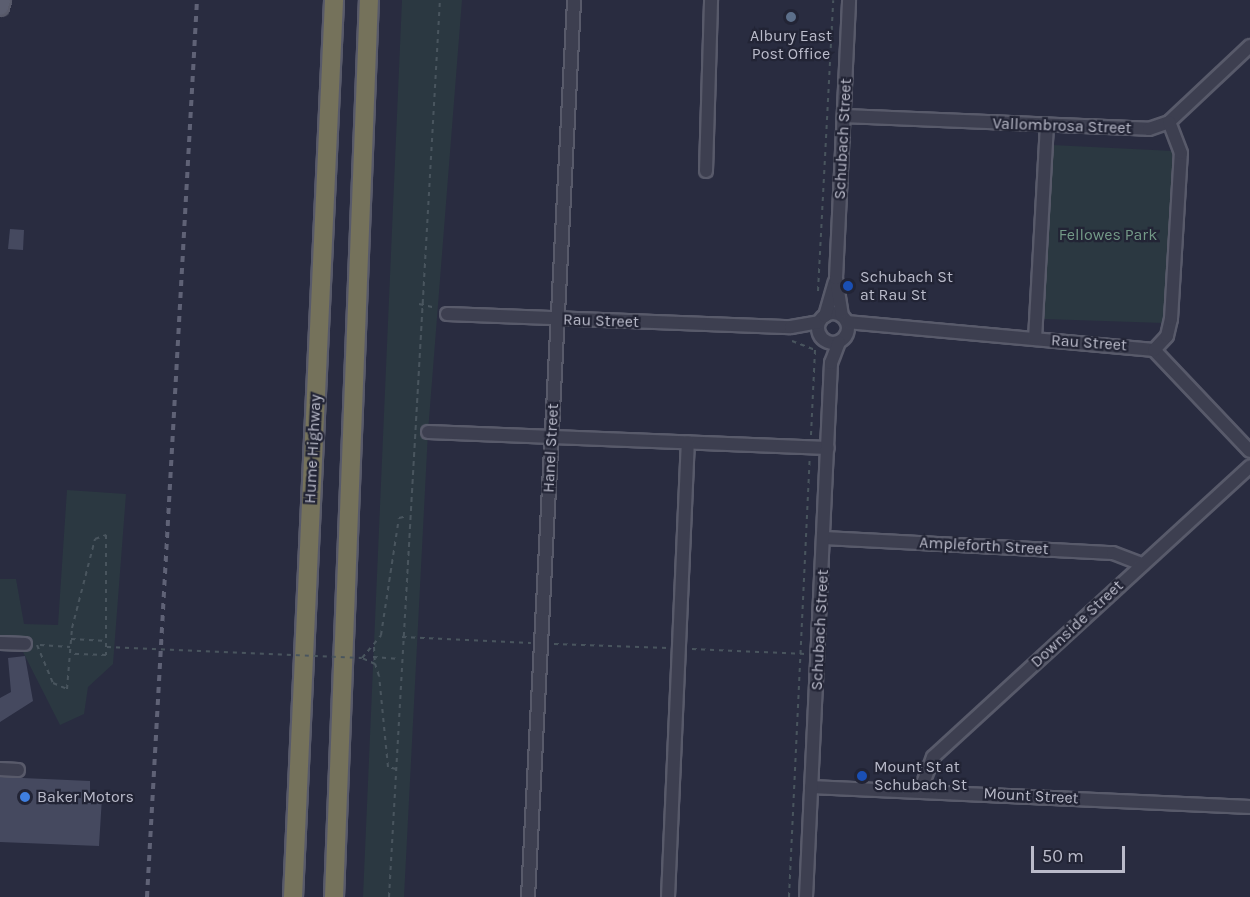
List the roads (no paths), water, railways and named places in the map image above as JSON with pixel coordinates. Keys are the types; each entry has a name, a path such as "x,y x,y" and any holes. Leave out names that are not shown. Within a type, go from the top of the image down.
{"highway":[{"name":"Hume Highway","path":"292,897 333,0"},
{"path":"334,897 369,0"}],"main road":[{"path":"0,7 2,0"}],"street":[{"name":"Hanel Street","path":"528,897 574,0"},
{"path":"706,171 711,0"},
{"name":"Schubach Street","path":"831,363 843,338 844,319 836,278 849,0"},
{"path":"1250,46 1169,122 1181,153 1171,319 1167,336 1154,350 1250,451"},
{"name":"Vallombrosa Street","path":"844,116 1128,130 1169,122"},
{"path":"1035,339 1047,126"},
{"name":"Schubach Street","path":"806,897 825,538 831,363 822,338 822,319 836,278"},
{"name":"Rau Street","path":"447,314 791,327 822,319 844,319 884,329 1154,350"},
{"name":"Rau Street","path":"791,327 822,338 843,338 884,329"},
{"path":"428,432 552,435 828,448"},
{"path":"669,897 688,442"},
{"name":"Downside Street","path":"920,791 933,757 1250,467"},
{"name":"Ampleforth Street","path":"825,538 1113,553 1142,564"},
{"path":"0,643 25,644"},
{"path":"0,769 18,770"},
{"name":"Mount Street","path":"811,787 1250,807"}],"railway":[{"path":"147,897 197,0"}],"place":[{"name":"Albury East Post Office","path":"791,17"},
{"name":"Schubach St at Rau St","path":"848,286"},
{"name":"Mount St at Schubach St","path":"862,776"},
{"name":"Baker Motors","path":"25,797"}],"park label":[{"name":"Fellowes Park","path":"1108,235"}]}
